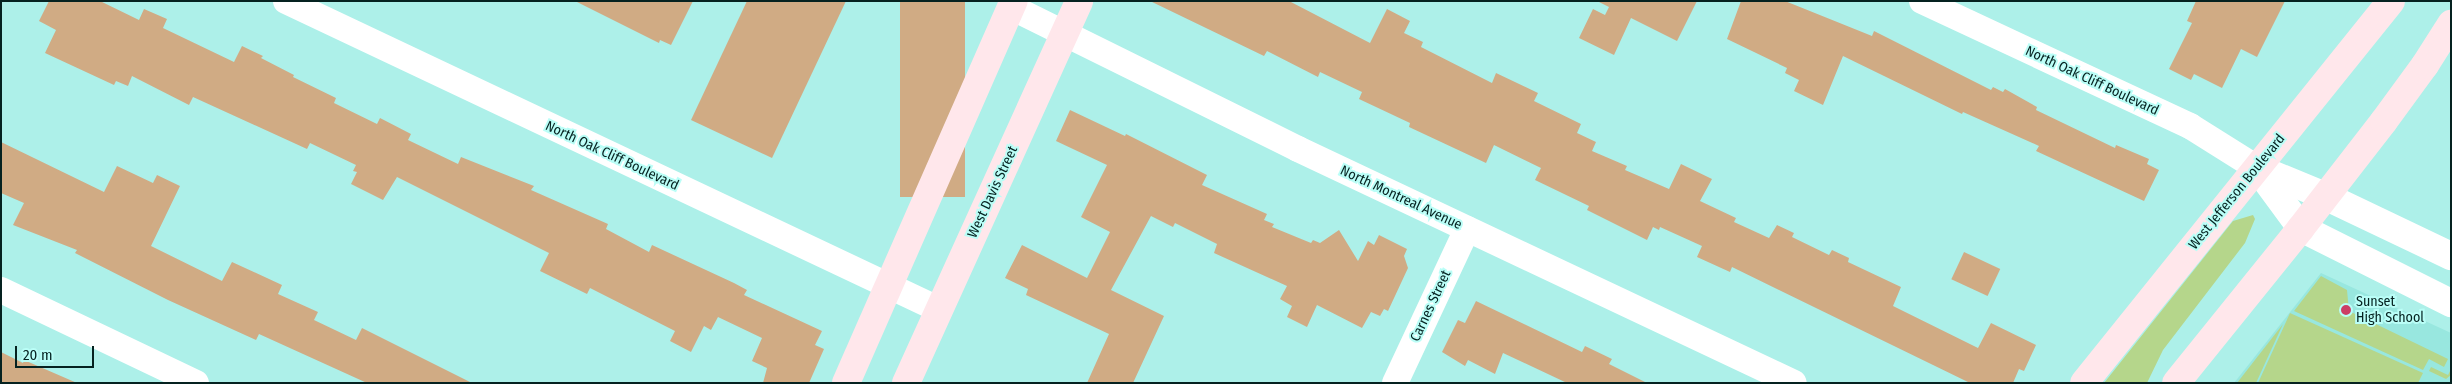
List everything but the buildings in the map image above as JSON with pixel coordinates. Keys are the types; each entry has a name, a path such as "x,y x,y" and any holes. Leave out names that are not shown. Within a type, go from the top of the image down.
{"main road":[{"name":"West Davis Street","path":"906,383 938,309 1080,1"},
{"name":"West Jefferson Boulevard","path":"2084,383 2391,1"},
{"path":"846,383 1013,4"},
{"path":"2176,383 2301,228 2384,121 2425,65 2451,24"}],"street":[{"name":"North Oak Cliff Boulevard","path":"286,1 938,309"},
{"name":"North Oak Cliff Boulevard","path":"1922,1 2190,126 2257,168 2325,196 2451,256"},
{"name":"North Montreal Avenue","path":"1013,4 1065,33 1298,149 1794,383"},
{"name":"North Oak Cliff Boulevard","path":"2257,168 2301,228 2451,303"},
{"name":"Carnes Street","path":"1396,383 1467,229"},
{"path":"1,290 196,383"}],"shaded area":[{"name":"Sunset High School","path":"2321,273 2451,333 2451,383 2234,383"}],"green space":[{"path":"2253,215 2255,219 2245,243 2163,350 2147,383 2104,383 2233,221"},
{"path":"2321,276 2347,290 2349,311 2448,359 2444,367 2429,359 2423,370 2294,311"},
{"path":"2290,313 2423,373 2418,383 2258,383"},
{"path":"2283,324 2256,383 2237,383"},
{"path":"2431,367 2448,375 2451,369 2451,375 2446,379 2429,371"}],"place":[{"name":"Sunset High School","path":"2346,310"}]}
